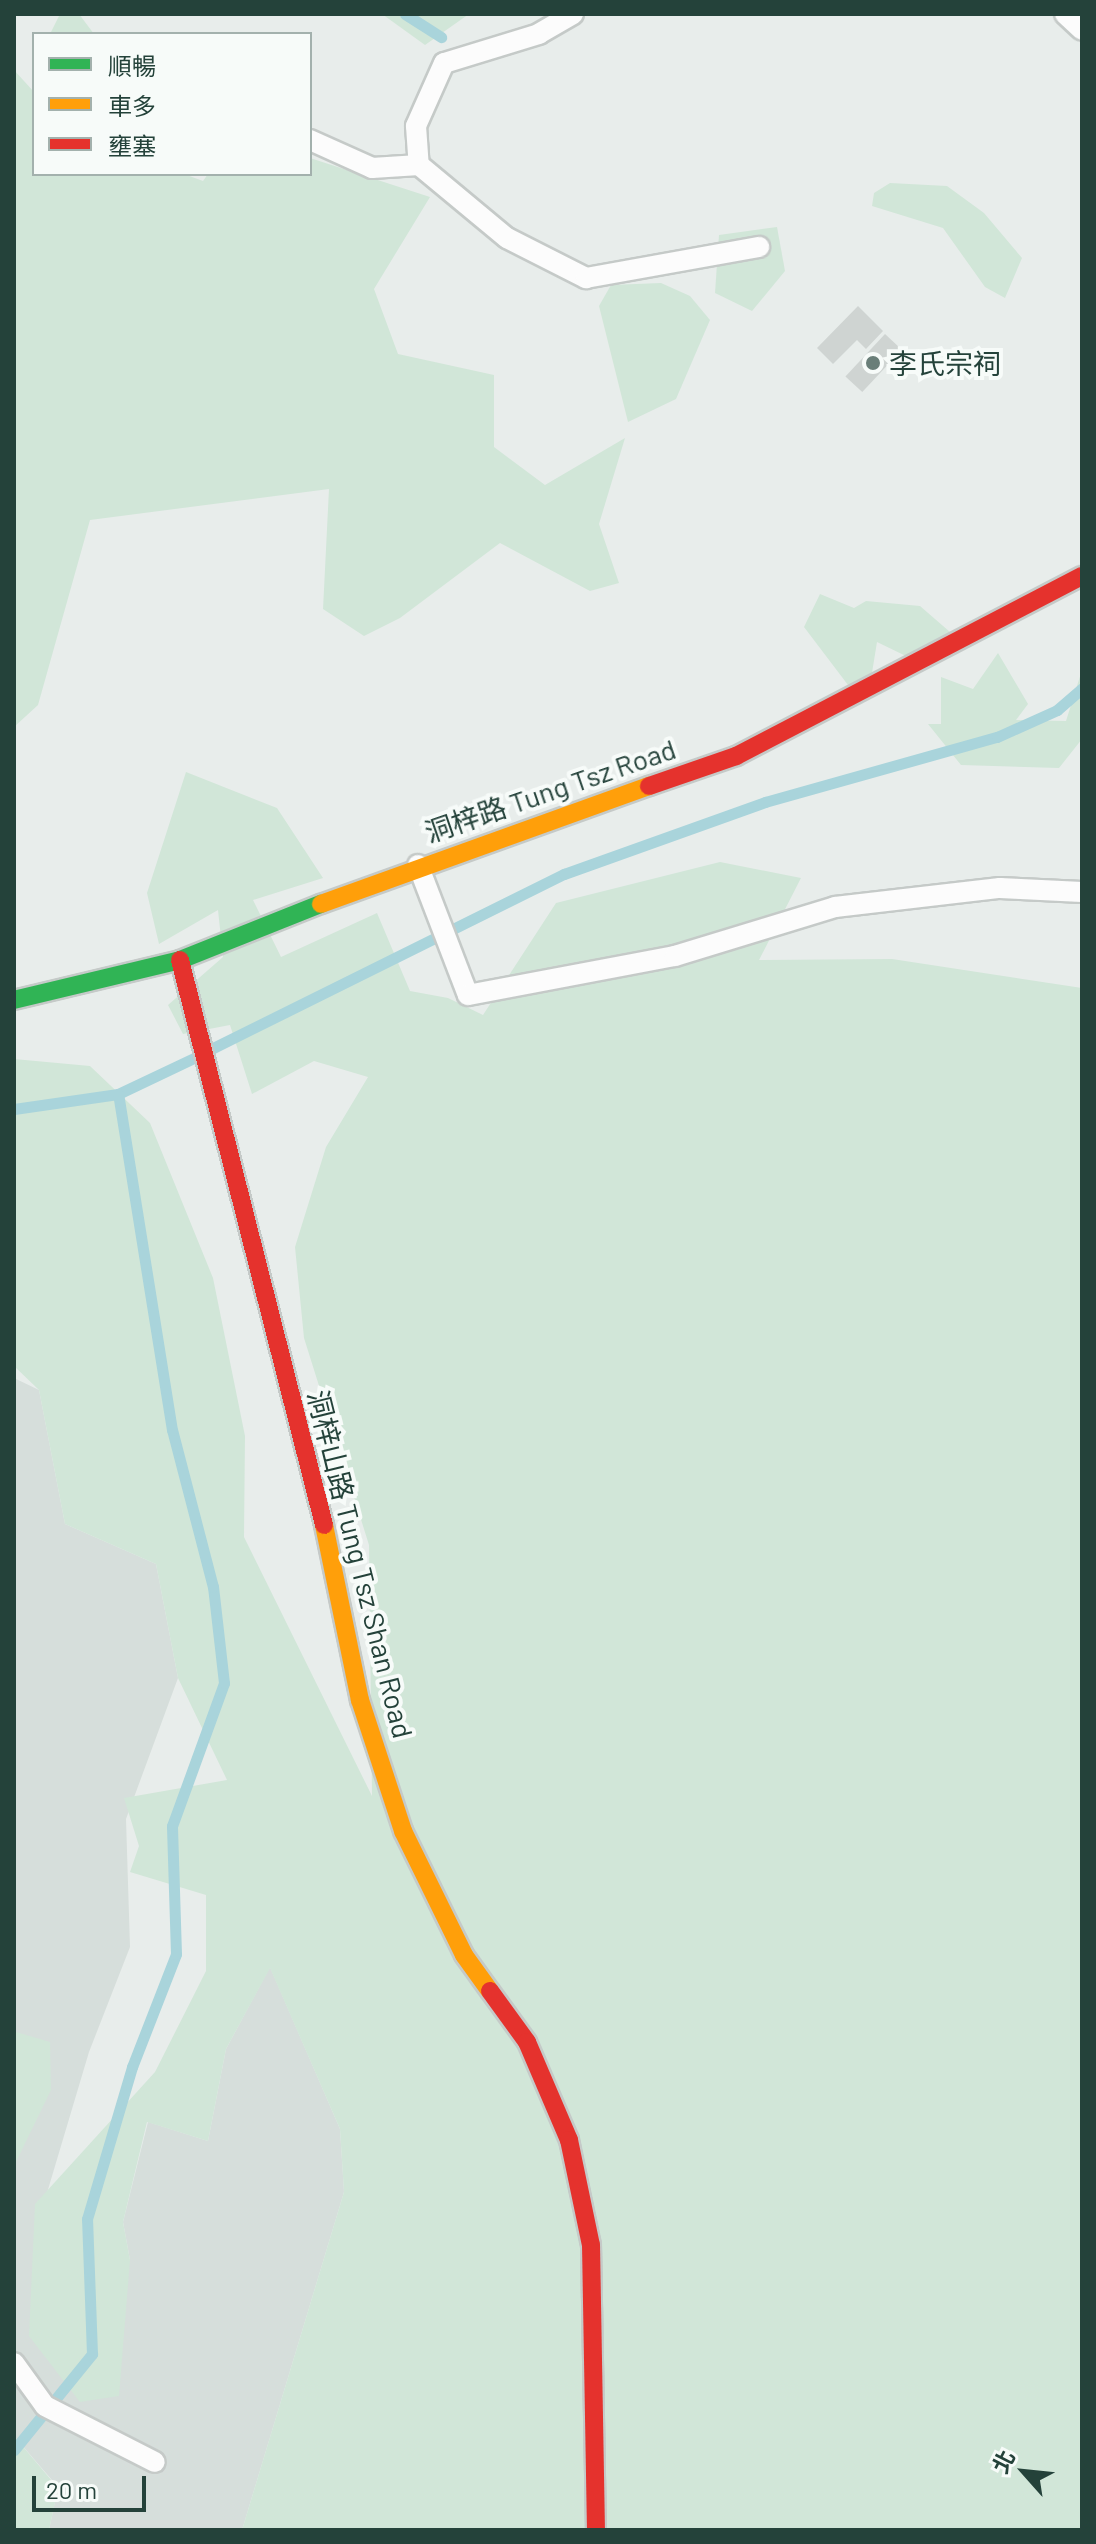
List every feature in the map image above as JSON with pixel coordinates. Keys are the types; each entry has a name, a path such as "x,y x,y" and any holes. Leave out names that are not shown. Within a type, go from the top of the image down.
{"street":[{"name":"洞梓路 Tung Tsz Road","path":"14,1000 180,960 418,865 736,756 1082,576"},
{"name":"洞梓山路 Tung Tsz Shan Road","path":"180,960 379,1758 403,1831 464,1955 527,2042 569,2140 591,2245 596,2530"}],"lane":[{"path":"419,165 416,126 444,63 539,34 573,14"},
{"path":"1065,14 1082,30"},
{"path":"312,141 372,168 419,165 507,238 586,278 759,247"},
{"path":"418,865 468,995 675,956 835,907 1000,888 1082,892"},
{"path":"14,2363 45,2406 155,2462"}],"shaded area":[{"path":"14,1378 39,1390 65,1524 156,1564 178,1678 126,1819 130,1947 89,2052 41,2213 130,2260 123,2222 148,2122 208,2141 226,2049 270,1967 340,2129 344,2192 242,2530 49,2530 58,2487 14,2436"}],"green space":[{"path":"60,14 79,14 92,32 51,32"},
{"path":"382,14 469,14 425,45"},
{"path":"14,70 32,90 32,176 189,176 203,181 207,176 312,176 312,159 430,197 374,289 398,354 494,375 494,447 545,485 625,438 599,524 619,583 590,591 500,543 400,618 364,636 323,609 329,489 90,520 38,705 14,727"},
{"path":"890,183 947,186 984,213 1022,258 1005,298 985,287 943,228 872,206 874,193"},
{"path":"777,227 785,271 752,311 715,293 719,235"},
{"path":"661,283 690,296 710,320 676,399 628,422 599,306 611,285"},
{"path":"820,594 854,608 866,601 920,606 950,632 910,658 877,642 871,679 848,685 804,627"},
{"path":"998,653 1028,704 1016,720 1066,721 1082,670 1082,739 1059,768 961,765 928,724 941,724 941,677 973,689"},
{"path":"186,772 277,808 323,878 253,900 281,957 377,913 410,991 448,998 483,1015 556,903 720,862 801,878 759,960 892,959 1082,988 1082,2530 242,2530 344,2192 340,2129 270,1968 226,2049 208,2141 147,2122 123,2222 130,2260 119,2396 80,2402 29,2336 35,2204 155,2072 206,1971 206,1895 130,1872 139,1846 124,1798 227,1780 178,1678 156,1564 65,1524 39,1390 14,1366 14,1059 90,1066 150,1123 213,1278 245,1436 244,1537 372,1796 369,1545 304,1338 295,1247 326,1147 368,1077 314,1061 252,1094 230,1025 183,1034 168,1005 223,957 218,910 159,944 147,893"},
{"path":"16,2032 50,2042 51,2090 14,2166"},
{"path":"14,2436 58,2488 49,2530 14,2530"}],"building":[{"path":"858,306 883,331 866,349 857,340 833,364 817,348"},
{"name":"李氏宗祠","path":"885,334 902,350 862,392 845,376"}],"waterway":[{"path":"405,14 441,37"},
{"path":"211,1049 564,874 765,802 997,737 1057,710 1082,688"},
{"path":"14,1109 118,1094 196,1057"},
{"path":"14,2450 92,2354 87,2219 132,2067 176,1954 172,1826 224,1683 213,1587 172,1430 118,1094"}],"traffic: fast":[{"path":"14,1000 180,960 321,904"}],"traffic: slow":[{"path":"321,904 649,786"},
{"path":"324,1525 360,1700 403,1831 464,1955 490,1991"}],"traffic: jam":[{"path":"649,786 736,756 1082,576"},
{"path":"180,960 324,1525"},
{"path":"490,1991 527,2042 569,2140 591,2245 596,2530"}],"place":[{"name":"李氏宗祠","path":"873,363"}]}
